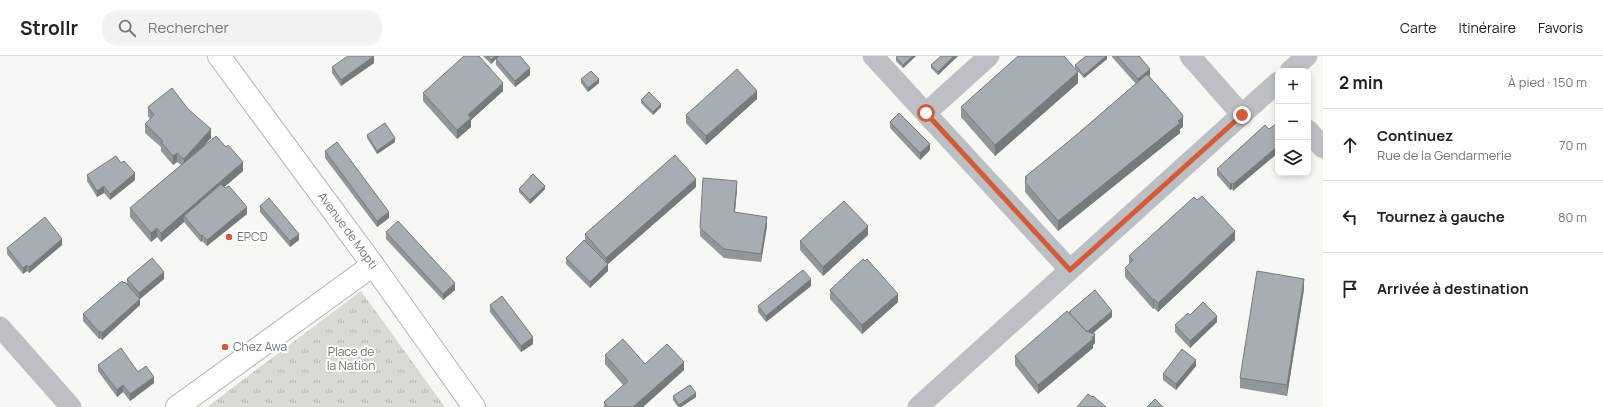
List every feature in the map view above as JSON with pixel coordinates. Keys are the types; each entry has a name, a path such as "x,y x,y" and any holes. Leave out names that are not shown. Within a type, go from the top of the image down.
{"main road":[{"name":"Avenue de Mopti","path":"219,56 373,265 474,407"},
{"path":"178,407 373,265"}],"street":[{"path":"873,56 1070,270"},
{"path":"926,113 989,56"},
{"path":"1190,56 1242,115"},
{"path":"1293,68 1307,56"},
{"path":"918,407 1242,115 1275,89"},
{"path":"1311,134 1323,148"},
{"path":"0,327 71,407"}],"green space":[{"name":"Place de la Nation","path":"361,291 445,407 207,407"}],"building":[{"path":"348,56 374,56 341,80 332,67"},
{"path":"464,56 479,56 503,83 468,115 471,118 457,130 423,93"},
{"path":"487,56 496,56 491,60"},
{"path":"499,56 520,56 530,68 515,81 496,59"},
{"path":"913,56 903,65 896,57"},
{"path":"941,56 954,56 938,72 931,65"},
{"path":"1018,56 1064,56 1078,72 995,145 961,107"},
{"path":"1086,56 1106,56 1084,75 1075,65"},
{"path":"1117,56 1139,56 1150,69 1138,79"},
{"path":"737,69 757,91 706,136 686,115"},
{"path":"591,71 599,79 588,88 581,79"},
{"path":"1147,74 1182,114 1183,117 1178,121 1180,123 1058,221 1025,182 1027,178 1025,177"},
{"path":"172,88 188,109 211,129 184,159 177,153 173,156 161,142 163,141 145,124 154,115 148,107"},
{"path":"649,92 661,104 653,112 641,100"},
{"path":"899,113 930,144 920,153 890,122"},
{"path":"385,123 395,138 377,151 367,135"},
{"path":"1265,125 1269,129 1275,125 1275,149 1233,184 1230,184 1217,169"},
{"path":"216,136 226,147 228,145 243,162 161,233 157,228 151,233 130,208"},
{"path":"337,142 389,212 377,221 325,151"},
{"path":"675,155 696,179 606,258 585,234"},
{"path":"116,156 121,163 124,161 135,173 110,194 104,186 97,191 87,175"},
{"path":"533,174 545,186 530,200 519,189"},
{"path":"703,178 737,181 734,212 767,217 761,254 724,249 700,228"},
{"path":"221,184 225,188 229,186 247,207 207,240 202,235 201,236 184,216"},
{"path":"1202,196 1235,231 1158,303 1154,299 1153,300 1125,268 1133,260 1129,256 1194,197 1197,200"},
{"path":"269,198 299,234 290,241 260,206"},
{"path":"844,201 868,226 823,267 800,241"},
{"path":"45,217 62,239 29,267 27,265 23,268 7,248"},
{"path":"398,221 455,283 443,294 386,232"},
{"path":"584,240 608,264 590,282 566,258"},
{"path":"152,258 164,272 139,293 127,279"},
{"path":"863,259 865,261 867,259 898,294 862,325 830,290"},
{"path":"803,270 811,279 766,316 758,306"},
{"path":"1257,271 1304,279 1287,385 1240,378"},
{"path":"122,281 124,283 125,282 140,299 102,333 100,331 99,332 83,314"},
{"path":"1095,290 1112,311 1088,331 1086,331 1069,312"},
{"path":"502,296 533,337 521,346 490,305"},
{"path":"1203,302 1217,316 1190,341 1175,325 1188,313 1190,315"},
{"path":"1067,311 1086,331 1095,334 1092,338 1093,339 1038,385 1015,356"},
{"path":"623,339 645,364 667,344 684,362 633,407 608,407 604,402 628,381 605,355"},
{"path":"121,348 138,372 146,366 154,377 130,394 123,385 117,390 98,365"},
{"path":"1182,349 1196,360 1176,384 1163,374"},
{"path":"690,385 696,393 679,405 673,396"},
{"path":"1088,394 1092,397 1093,396 1106,407 1077,407"},
{"path":"1155,399 1163,407 1147,407"}],"place":[{"name":"EPCD","path":"229,237"},
{"name":"Chez Awa","path":"225,347"}],"route":[{"path":"926,113 1070,270 1242,115"}]}
